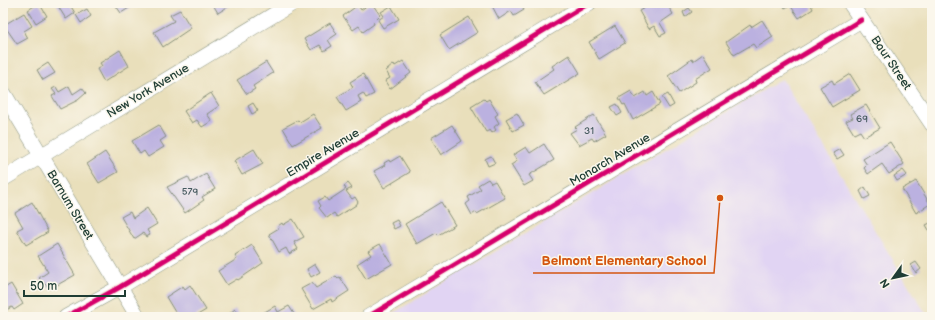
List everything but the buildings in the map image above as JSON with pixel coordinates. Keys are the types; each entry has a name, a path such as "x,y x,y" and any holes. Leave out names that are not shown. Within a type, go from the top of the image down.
{"street":[{"name":"New York Avenue","path":"3,179 294,3"},
{"name":"Empire Avenue","path":"66,317 120,287 589,3"},
{"name":"Baur Street","path":"850,3 932,124"},
{"name":"Monarch Avenue","path":"368,317 861,20"},
{"name":"Barnum Street","path":"3,92 138,317"}],"shaded area":[{"path":"782,79 928,317 387,317"}],"cycle path":[{"path":"66,317 120,287 589,3"},
{"path":"368,317 861,20"}],"place":[{"name":"Belmont Elementary School","path":"720,198"}]}
